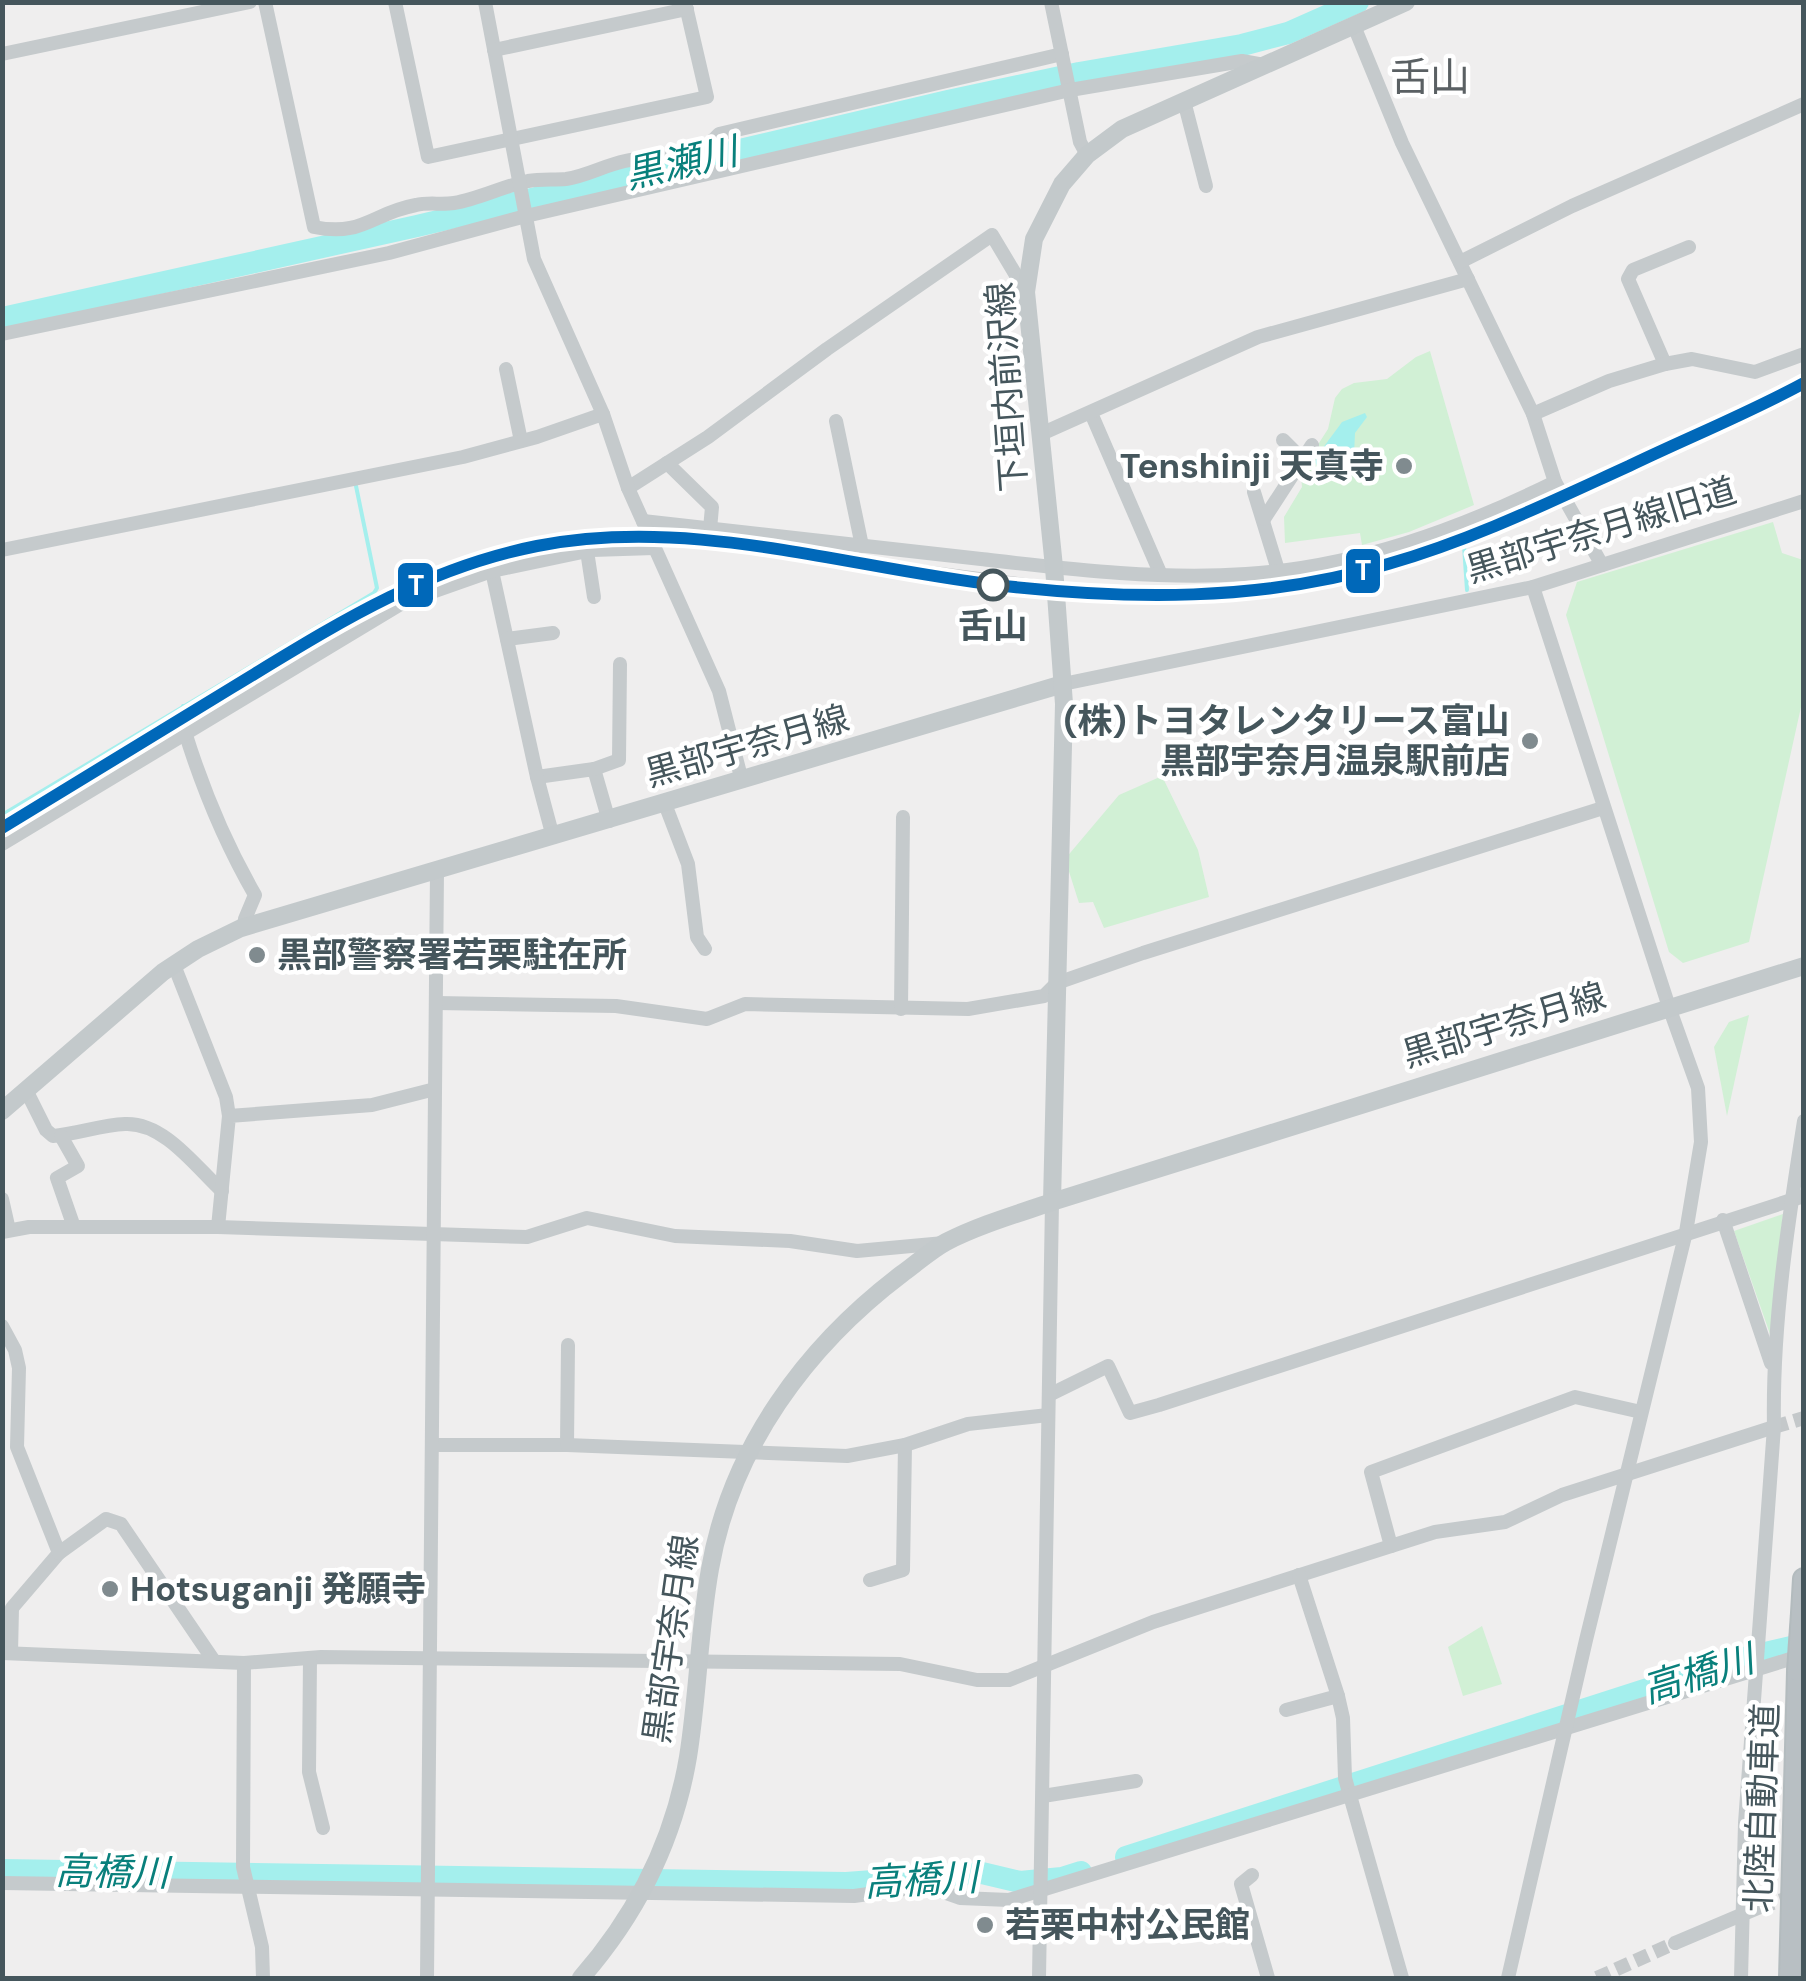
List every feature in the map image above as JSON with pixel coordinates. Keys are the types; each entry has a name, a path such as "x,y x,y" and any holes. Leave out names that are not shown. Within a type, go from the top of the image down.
{"highway":[{"name":"北陸自動車道","path":"1787,1978 1804,1579"}],"main road":[{"name":"下垣内前沢線","path":"1062,684 1026,292 1034,239 1062,184 1087,155 1122,128 1406,2"},
{"name":"黒部宇奈月線","path":"2,1110 174,965 247,926 1062,684"},
{"path":"1052,1202 1062,684"},
{"name":"黒部宇奈月線","path":"581,1978 600,1957 656,1867 676,1808 688,1760 710,1568 723,1511 747,1452 785,1391 873,1296 944,1243 1052,1202 1804,966"}],"street":[{"path":"2,54 250,2"},
{"path":"265,2 314,227 334,231 368,225 380,216 417,204 455,203 567,178 625,160 649,159 713,142 719,134 1063,58"},
{"path":"395,2 428,157 707,97 686,6 494,50"},
{"path":"485,2 534,259 603,414 628,488 719,691 742,781"},
{"path":"1051,2 1080,142 1087,155"},
{"path":"1354,26 1402,144 1534,414 1555,482 1602,564"},
{"path":"2,334 389,253 526,216 1070,90 1242,61 1264,65"},
{"path":"1184,101 1206,186"},
{"path":"1460,262 1572,206 1804,104"},
{"path":"628,488 992,235 1026,292"},
{"path":"1665,364 1628,279 1633,270 1688,246"},
{"path":"1041,434 1258,338 1468,279"},
{"path":"1534,414 1609,381 1665,364 1692,359 1755,372 1804,354"},
{"path":"506,369 522,441"},
{"path":"1092,413 1161,576"},
{"path":"2,550 463,458 603,414"},
{"path":"836,422 862,546"},
{"path":"1282,440 1303,460"},
{"path":"1264,519 1312,445"},
{"path":"668,463 712,507 710,529"},
{"path":"643,521 1054,567 1161,576 1248,574 1351,558 1420,540 1493,512 1555,482"},
{"path":"1254,492 1278,570"},
{"name":"黒部宇奈月線旧道","path":"1062,684 1533,587 1804,501"},
{"path":"2,844 404,602 492,570 587,551 654,548"},
{"path":"587,551 594,597"},
{"path":"492,570 553,837"},
{"path":"1508,1978 1564,1729 1686,1232 1701,1142 1698,1088 1668,1007 1533,587"},
{"path":"507,639 553,634"},
{"path":"537,776 594,769 619,760 620,664"},
{"path":"185,732 210,806 256,895 244,919 247,926"},
{"path":"594,769 609,821"},
{"path":"665,804 688,864 696,937 705,948"},
{"path":"436,1003 616,1006 708,1018 746,1004 968,1009 1044,996 1057,984 1144,953 1604,808"},
{"path":"901,1009 903,818"},
{"path":"426,1978 437,871"},
{"path":"174,965 226,1097 229,1116 218,1227"},
{"path":"229,1116 372,1105 435,1089"},
{"path":"27,1092 53,1136 139,1124 164,1137 222,1191"},
{"path":"1742,1978 1741,1913 1774,1427 1773,1368 1804,1121"},
{"path":"60,1136 78,1166 57,1178 74,1227"},
{"path":"1049,1395 1108,1366 1130,1412 1797,1197"},
{"path":"2,1199 6,1231 218,1227 528,1237 587,1218 675,1236 790,1241 857,1251 944,1243"},
{"path":"1039,1978 1052,1202"},
{"path":"1723,1220 1773,1368"},
{"path":"2,1326 15,1350 19,1368 17,1447 59,1552"},
{"path":"567,1445 568,1345"},
{"path":"1391,1546 1371,1472 1575,1397 1641,1412"},
{"path":"432,1445 567,1445 847,1456 968,1424 1048,1414"},
{"path":"214,1660 121,1524 106,1519 59,1552 12,1608 7,1653 244,1663 310,1658 430,1658 900,1664 977,1680 1009,1680 1154,1622 1435,1532 1505,1522 1562,1495 1774,1427"},
{"path":"870,1580 903,1570 904,1444"},
{"path":"1299,1576 1344,1718 1345,1778 1402,1978"},
{"path":"310,1658 309,1772 323,1828"},
{"path":"244,1663 243,1867 262,1947 263,1978"},
{"path":"2,1883 854,1896 926,1886 960,1898 1010,1900 1757,1671 1801,1663"},
{"path":"1286,1710 1338,1696"},
{"path":"1043,1796 1136,1781"},
{"path":"1252,1874 1241,1884 1268,1978"},
{"path":"1675,1943 1760,1907"}],"green space":[{"path":"1430,351 1474,505 1409,532 1362,545 1360,533 1285,543 1284,517 1302,487 1301,475 1310,457 1328,429 1335,398 1354,383 1387,379"},
{"path":"1773,522 1782,553 1803,560 1803,698 1749,942 1683,963 1669,952 1566,615 1577,582"},
{"path":"1162,776 1198,850 1209,897 1104,928 1093,902 1079,903 1065,859 1119,795"},
{"path":"1749,1015 1727,1116 1714,1047 1729,1022"},
{"path":"1783,1214 1770,1334 1734,1231"},
{"path":"1482,1626 1502,1684 1463,1696 1448,1647"}],"water":[{"path":"1365,413 1367,417 1355,433 1354,455 1318,467 1317,458 1342,422"}],"waterway":[{"name":"黒瀬川","path":"2,318 417,226 948,101 1242,45 1288,33 1358,2"},
{"path":"2,815 374,593 377,588 356,486"},
{"path":"1464,546 1467,590"},
{"path":"183,706 190,728"},
{"name":"高橋川","path":"1126,1857 1744,1658 1804,1644"},
{"name":"高橋川","path":"2,1870 846,1883 982,1873 1020,1882 1081,1872"}],"tunnel":[{"path":"1774,1427 1804,1418"},
{"path":"1760,1907 1804,1893"},
{"path":"1597,1978 1675,1943"}],"railway":[{"path":"809,554 1102,592"}],"transit line":[{"name":"T","path":"2,828 342,622 416,585 495,556 595,538 652,537 710,540 1045,590 1194,594 1292,585 1388,564 1480,532 1804,383"}],"place":[{"name":"Tenshinji 天真寺","path":"1404,466"},
{"name":"舌山","path":"993,585"},
{"name":"(株)トヨタレンタリース富山 黒部宇奈月温泉駅前店","path":"1530,741"},
{"name":"黒部警察署若栗駐在所","path":"257,955"},
{"name":"Hotsuganji 発願寺","path":"110,1589"},
{"name":"若栗中村公民館","path":"985,1925"}],"district":[{"name":"舌山","path":"1430,77"}]}
